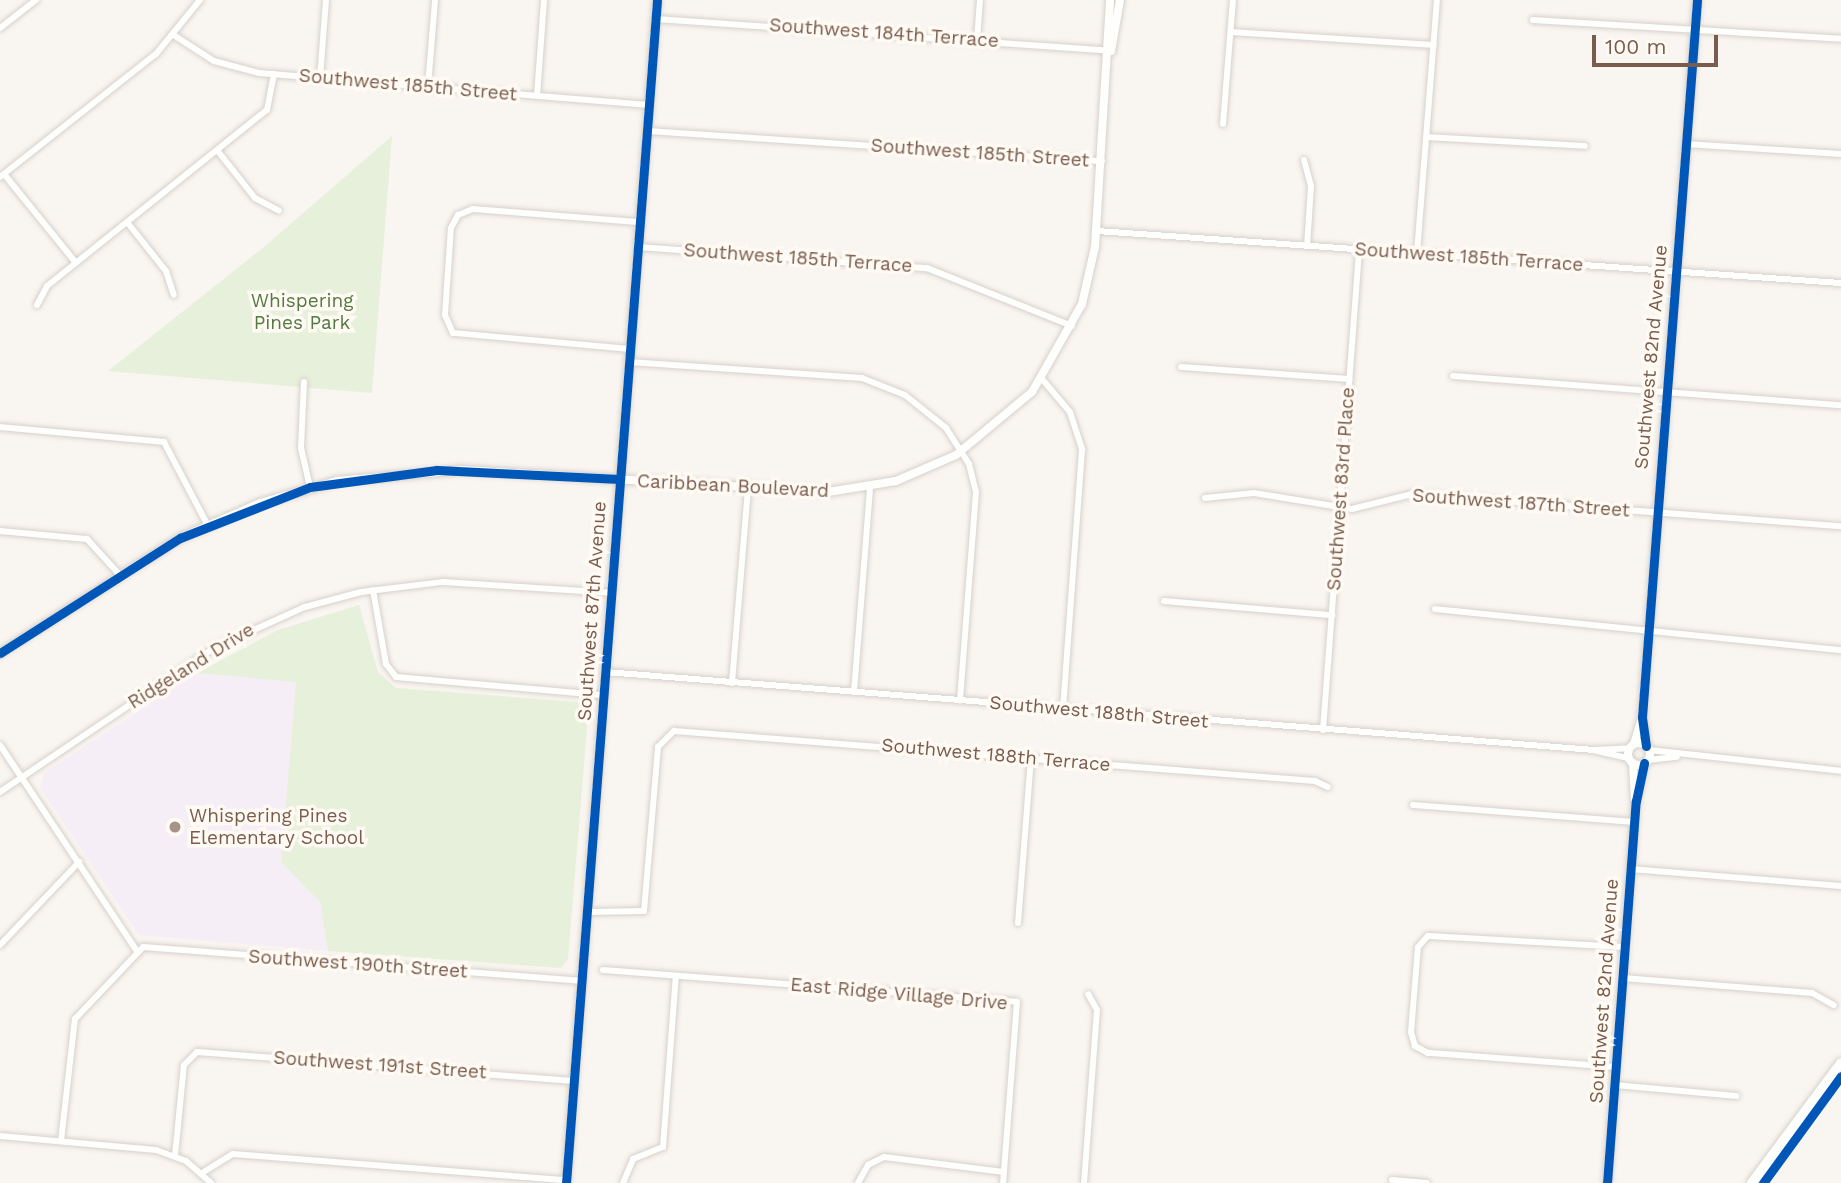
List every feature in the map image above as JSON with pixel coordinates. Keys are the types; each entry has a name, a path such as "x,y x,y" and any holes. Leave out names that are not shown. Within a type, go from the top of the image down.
{"main road":[{"path":"1752,1183 1841,1063"}],"street":[{"path":"0,28 36,0"},
{"path":"76,263 2,176 175,36 200,0"},
{"path":"320,78 326,0"},
{"path":"428,86 435,0"},
{"path":"537,96 544,0"},
{"name":"Southwest 87th Avenue","path":"566,1181 657,0"},
{"path":"977,40 980,0"},
{"name":"Caribbean Boulevard","path":"0,653 120,574 207,524 310,487 436,470 748,488 870,487 962,451 1005,419 1042,379 1073,326 1097,231 1111,51 1110,0"},
{"path":"1111,51 1120,0"},
{"path":"1223,124 1233,0"},
{"path":"1417,253 1437,0"},
{"name":"Southwest 82nd Avenue","path":"1607,1183 1634,822 1636,801 1646,762 1647,748 1642,717 1697,0"},
{"name":"Southwest 184th Terrace","path":"656,19 1111,51"},
{"path":"1533,20 1841,39"},
{"path":"1230,32 1434,45"},
{"name":"Southwest 185th Street","path":"175,36 214,61 274,74 649,105"},
{"path":"37,305 47,286 267,110 274,74"},
{"name":"Southwest 185th Street","path":"647,131 1102,161"},
{"path":"1426,137 1585,146"},
{"path":"1686,144 1841,154"},
{"path":"217,150 255,198 279,211"},
{"path":"1304,160 1311,186 1307,246"},
{"path":"630,349 463,337 450,330 445,315 450,240 458,215 473,209 640,222"},
{"path":"127,222 166,271 174,295"},
{"name":"Southwest 185th Terrace","path":"1097,231 1841,283"},
{"name":"Southwest 185th Terrace","path":"638,247 927,268 1073,326"},
{"name":"Southwest 83rd Place","path":"1323,730 1359,249"},
{"path":"629,362 870,380 919,404 962,451 976,492 960,700"},
{"path":"1181,367 1350,379"},
{"path":"1453,376 1841,405"},
{"path":"1042,379 1070,412 1082,450 1063,709"},
{"path":"304,382 301,449 310,487"},
{"path":"0,427 164,442 207,524"},
{"path":"854,692 870,487"},
{"path":"732,683 748,488"},
{"name":"Southwest 187th Street","path":"1205,498 1254,493 1339,508 1412,494 1841,526"},
{"path":"0,531 87,539 120,574"},
{"name":"Ridgeland Drive","path":"0,792 233,637 305,607 373,590 463,582 611,593"},
{"path":"373,590 386,664 396,677 603,695"},
{"path":"1164,601 1332,615"},
{"path":"1435,609 1841,650"},
{"name":"Southwest 188th Street","path":"605,672 1593,750 1632,746"},
{"name":"Southwest 82nd Avenue","path":"1636,801 1632,746 1642,717"},
{"name":"Southwest 188th Terrace","path":"586,912 643,914 664,737 681,730 1031,758 1328,787"},
{"path":"0,745 137,951 75,1019 61,1141"},
{"path":"1632,746 1676,757 1841,771"},
{"name":"Southwest 188th Street","path":"1593,750 1631,761"},
{"path":"1631,761 1646,762 1676,757"},
{"path":"1018,923 1031,758"},
{"path":"1413,805 1634,822"},
{"path":"0,945 79,862"},
{"path":"1630,869 1841,886"},
{"path":"1616,1067 1428,1054 1415,1046 1418,951 1425,938 1625,947"},
{"name":"Southwest 190th Street","path":"137,951 581,981"},
{"name":"East Ridge Village Drive","path":"603,970 1017,1002 1003,1183"},
{"path":"623,1183 633,1158 663,1147 676,976"},
{"path":"1623,978 1812,993 1834,1005"},
{"path":"1084,1183 1097,1010 1088,994"},
{"name":"Southwest 191st Street","path":"175,1156 188,1058 202,1052 574,1081"},
{"path":"1615,1085 1737,1096"},
{"path":"0,1136 175,1156 202,1173 211,1183"},
{"path":"202,1173 233,1154 566,1181"},
{"path":"858,1183 877,1159 1004,1172"},
{"path":"1392,1180 1427,1183"}],"shaded area":[{"name":"Whispering Pines Elementary School","path":"197,673 296,682 281,862 320,902 328,951 139,935 40,788 44,773"}],"green space":[{"name":"Whispering Pines Park","path":"392,136 372,393 108,371 264,247"},
{"path":"359,605 378,672 396,688 589,703 568,959 561,968 328,951 320,902 281,862 296,682 197,673 278,630"}],"cycle path":[{"path":"566,1183 657,0"},
{"path":"1646,746 1642,717 1697,0"},
{"path":"0,653 180,538 310,487 437,470 620,479"},
{"path":"1607,1183 1636,801 1644,763"},
{"path":"1763,1183 1841,1076"}],"place":[{"name":"Whispering Pines Elementary School","path":"175,827"}]}
